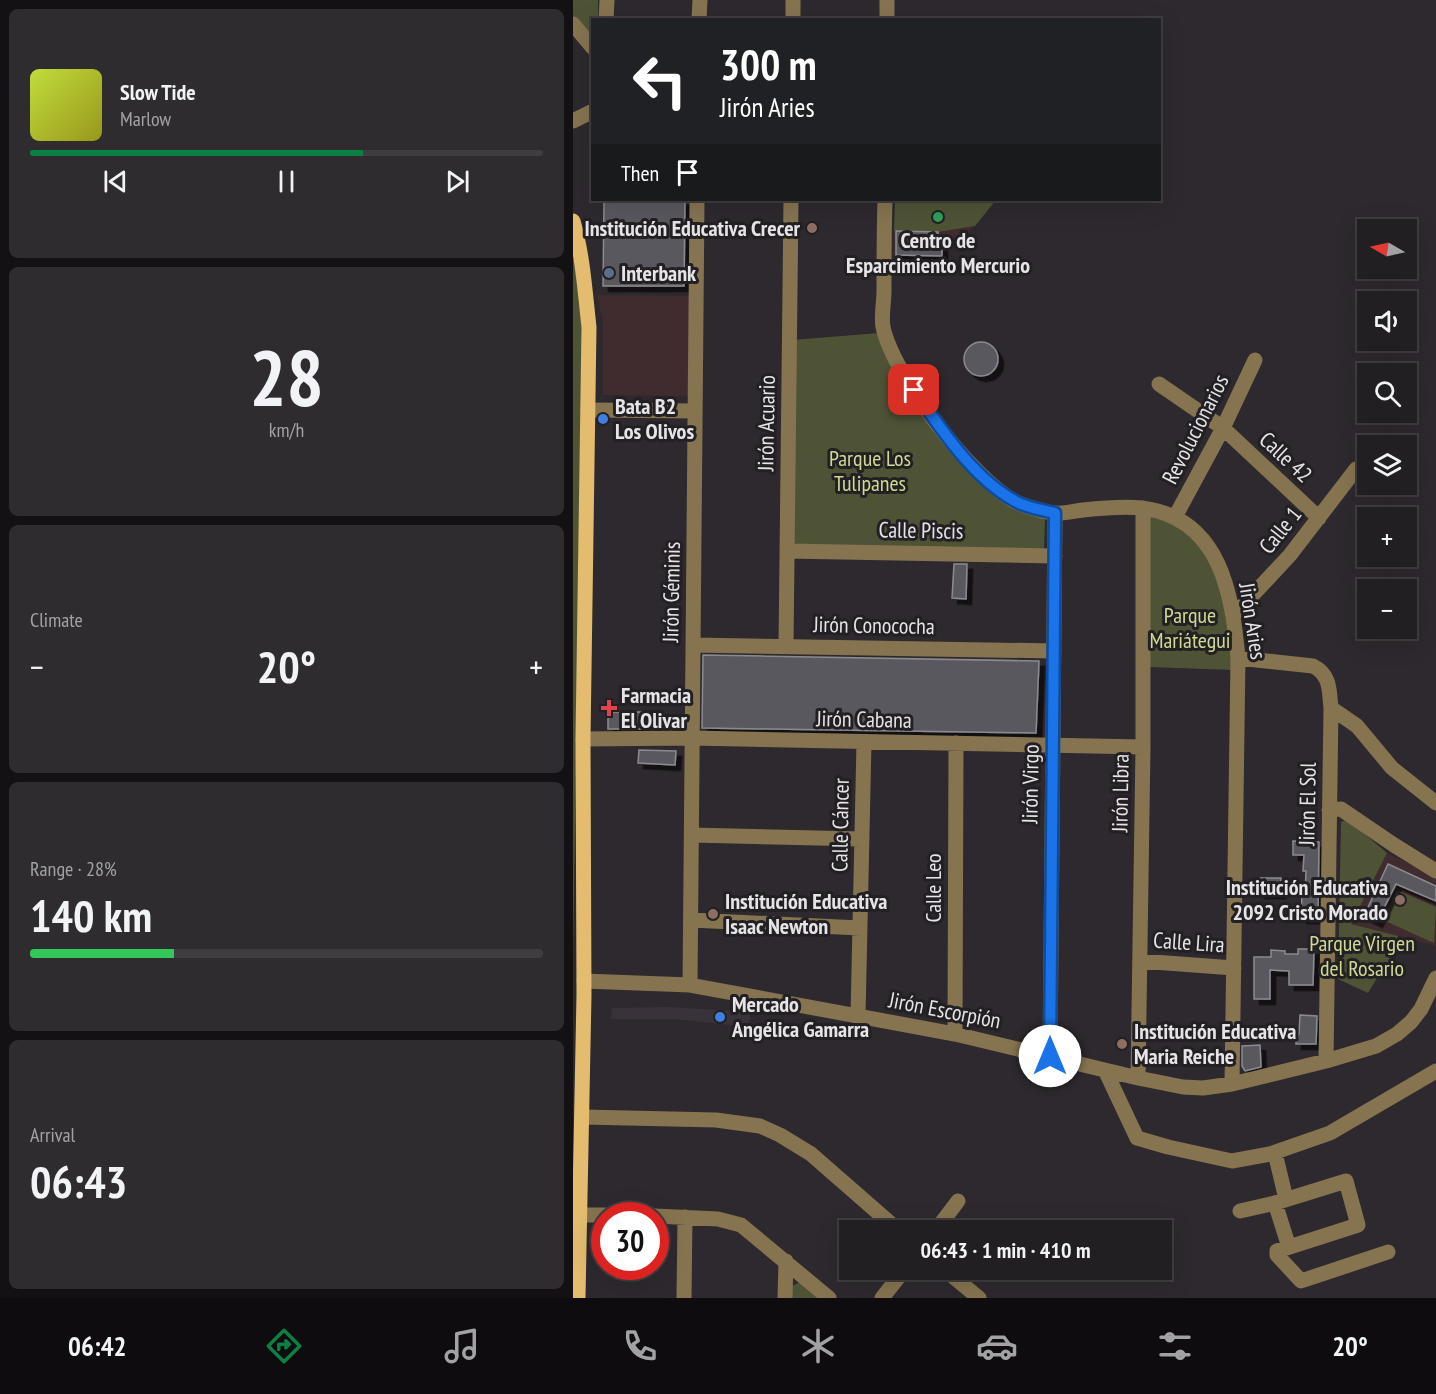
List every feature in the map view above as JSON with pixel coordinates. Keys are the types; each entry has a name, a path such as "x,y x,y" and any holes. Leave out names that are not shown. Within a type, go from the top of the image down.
{"main road":[{"path":"573,221 582,267 589,327 588,410 579,583 583,739 584,981 583,1117 577,1292"}],"street":[{"path":"606,18 607,0"},
{"path":"699,18 700,0"},
{"path":"793,0 793,18"},
{"path":"887,0 887,18"},
{"path":"573,24 591,46"},
{"path":"573,121 591,112"},
{"name":"Jirón Géminis","path":"690,985 697,201"},
{"name":"Jirón Acuario","path":"786,646 791,201"},
{"name":"Jirón Aries","path":"885,201 883,327 902,373 944,434 987,480 1017,502 1055,513 1100,508 1143,508 1175,517 1194,530 1207,544 1225,579 1234,615 1238,658 1232,1084"},
{"name":"Revolucionarios","path":"1175,517 1223,428 1255,360"},
{"name":"Calle 42","path":"1159,384 1223,428 1319,518"},
{"path":"588,410 695,411"},
{"name":"Calle 1","path":"1234,615 1283,563 1356,469"},
{"name":"Jirón Libra","path":"1139,1078 1143,508"},
{"name":"Jirón Virgo","path":"1050,1056 1055,513"},
{"name":"Calle Piscis","path":"787,551 1055,556"},
{"name":"Jirón Conococha","path":"693,645 1054,651"},
{"name":"Jirón El Sol","path":"1238,658 1309,665 1317,668 1326,676 1328,682 1331,708 1326,1061"},
{"path":"1331,708 1357,726 1392,768 1436,802"},
{"name":"Jirón Cabana","path":"583,739 692,738 1143,747"},
{"name":"Calle Cáncer","path":"858,1016 864,742"},
{"name":"Calle Leo","path":"955,1034 956,743"},
{"path":"1329,810 1341,809 1436,871"},
{"path":"692,835 862,839"},
{"path":"691,920 860,928"},
{"name":"Calle Lira","path":"1140,961 1234,968"},
{"name":"Jirón Escorpión","path":"584,981 690,985 955,1034 1139,1078 1183,1087 1203,1088 1232,1084 1376,1046 1397,1034 1421,1009 1436,978"},
{"path":"1105,1070 1135,1136 1139,1139 1235,1161 1275,1153 1331,1132 1409,1089 1436,1071"},
{"path":"583,1117 716,1120 760,1126 811,1154 887,1220"},
{"path":"1275,1153 1281,1201 1283,1249"},
{"path":"1240,1211 1346,1181 1358,1225 1283,1249 1277,1255 1301,1281 1387,1252"},
{"path":"944,1220 958,1201"},
{"path":"579,1215 591,1215"},
{"path":"669,1216 719,1219 741,1225 829,1298"},
{"path":"684,1298 685,1217"},
{"path":"785,1298 786,1261"},
{"path":"882,1298 896,1280"},
{"path":"957,1280 979,1298"}],"shaded area":[{"path":"975,226 942,256 894,255 894,231 938,232"},
{"path":"597,295 691,296 690,396 603,395 603,322"},
{"name":"Institución Educativa 2092 Cristo Morado","path":"1387,853 1436,876 1436,946 1351,924"},
{"path":"669,1007 751,1012 748,1027 675,1019 611,1019 612,1008"}],"green space":[{"path":"573,0 598,0 598,18 591,18 591,40 573,17"},
{"name":"Centro de Esparcimiento Mercurio","path":"895,201 995,201 975,226 938,232 894,231"},
{"path":"573,257 578,278 583,332 573,956"},
{"name":"Parque Los Tulipanes","path":"879,333 972,468 1045,519 1044,551 794,547 792,340"},
{"name":"Parque Mariátegui","path":"1149,515 1162,516 1199,543 1221,584 1233,670 1149,667"},
{"name":"Parque Virgen del Rosario","path":"1347,819 1387,853 1351,924 1398,936 1390,964 1386,963 1368,993 1338,979 1341,822"},
{"path":"1397,890 1436,907 1434,943 1383,920"},
{"path":"800,1282 819,1298 790,1298 790,1287"}],"building":[{"path":"604,201 685,201 684,286 603,286"},
{"path":"896,231 938,232 938,243 942,243 942,256 896,255"},
{"path":"981,342 993,347 998,359 993,371 981,376 969,371 964,359 969,347"},
{"path":"954,564 967,564 966,599 952,598"},
{"path":"703,655 1039,661 1036,733 702,728"},
{"path":"608,712 645,712 645,729 608,729"},
{"path":"639,750 676,751 675,765 638,763"},
{"path":"1293,841 1319,842 1318,918 1301,918 1306,871 1303,871 1304,855 1293,855"},
{"path":"1388,864 1436,886 1436,901 1396,884 1377,922 1364,916"},
{"path":"1260,878 1281,878 1280,893 1259,893"},
{"path":"1298,949 1314,949 1313,985 1289,985 1289,971 1270,970 1270,999 1254,999 1254,957 1271,957 1271,950 1285,951 1285,954 1298,954"},
{"path":"1300,1015 1317,1016 1316,1044 1296,1044"},
{"path":"1260,1045 1261,1067 1245,1071 1242,1066 1242,1046"}],"place":[{"name":"Centro de Esparcimiento Mercurio","path":"938,217"},
{"name":"Institución Educativa Crecer","path":"812,228"},
{"name":"Interbank","path":"609,273"},
{"name":"Bata B2 Los Olivos","path":"603,419"},
{"name":"Farmacia El Olivar","path":"609,708"},
{"name":"Institución Educativa 2092 Cristo Morado","path":"1400,900"},
{"name":"Institución Educativa Isaac Newton","path":"713,914"},
{"name":"Mercado Angélica Gamarra","path":"720,1017"},
{"name":"Institución Educativa Maria Reiche","path":"1122,1044"}],"route":[{"path":"914,390 944,434 987,480 1017,502 1055,513 1050,1056"}]}
